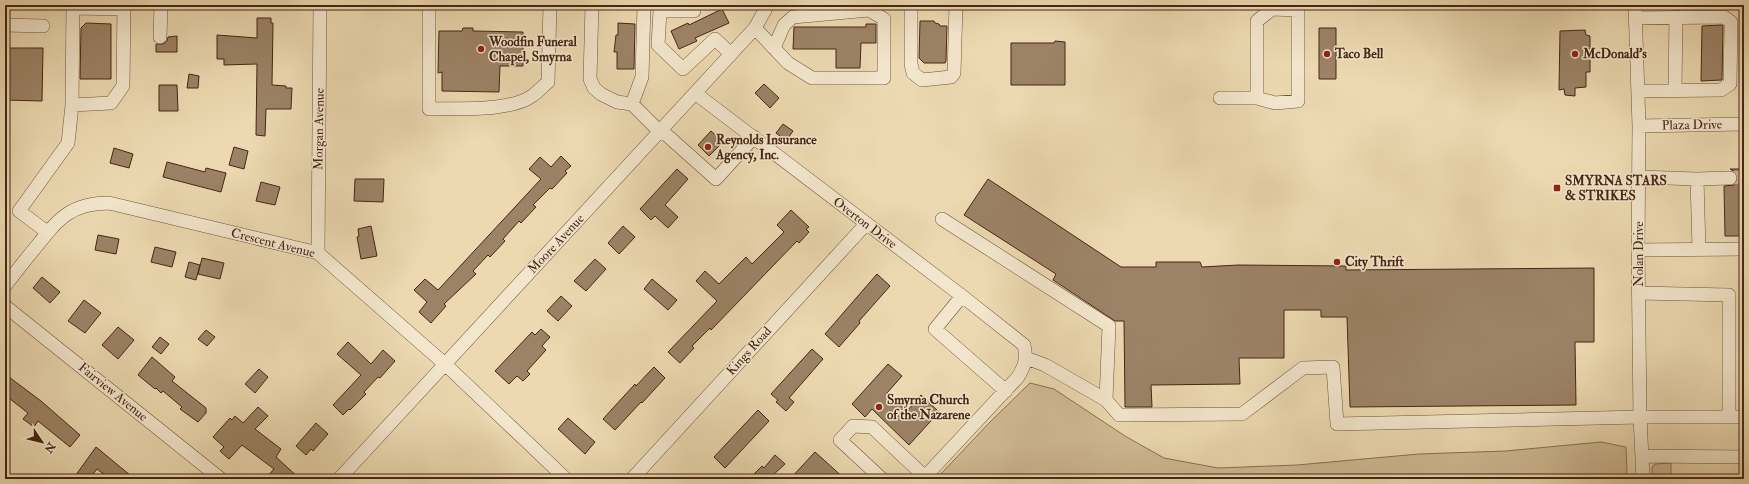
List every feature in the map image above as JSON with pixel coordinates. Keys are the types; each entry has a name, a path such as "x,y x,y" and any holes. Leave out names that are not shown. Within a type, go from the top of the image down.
{"street":[{"path":"160,37 161,5"},
{"name":"Morgan Avenue","path":"318,253 320,5"},
{"path":"429,5 429,109 503,107 518,103 532,96 548,82 550,5"},
{"path":"592,5 590,80 594,88 601,94 617,102 632,104 660,131 716,179 754,137"},
{"path":"632,104 642,77 644,5"},
{"path":"694,5 694,11 660,11 658,45 683,69 715,39 731,54"},
{"name":"Moore Avenue","path":"346,477 446,365 755,28 765,10 766,5"},
{"path":"911,5 911,64 913,73 922,80 951,77 954,73 956,5"},
{"path":"47,232 19,211 68,143 72,105 73,6 124,7 123,86 111,103 72,105"},
{"path":"1220,98 1257,98 1275,103 1298,101 1298,10 1272,7 1257,21 1257,98"},
{"path":"755,28 788,63 812,78 884,78 884,19 869,8 824,10 793,17 784,25 774,48"},
{"path":"1635,11 1676,17 1724,17 1730,22 1730,84 1721,90 1638,90"},
{"name":"Nolan Drive","path":"1635,11 1640,126 1638,250 1640,417 1644,479"},
{"path":"1675,90 1676,17"},
{"path":"5,25 43,26"},
{"name":"Overton Drive","path":"695,93 1024,345 1026,358"},
{"name":"Plaza Drive","path":"1640,126 1744,124"},
{"path":"1639,177 1697,179 1730,178"},
{"path":"1697,179 1699,249"},
{"name":"Crescent Avenue","path":"5,286 47,232 60,218 77,208 95,203 109,203 318,253 446,365 566,479"},
{"path":"942,219 1109,326 1106,400"},
{"name":"Kings Road","path":"632,479 866,224"},
{"path":"1638,250 1744,249"},
{"path":"1639,293 1729,295 1729,417"},
{"path":"962,296 935,329 1006,391"},
{"name":"Fairview Avenue","path":"5,306 221,479"},
{"path":"882,479 840,440 853,426 872,427 924,478 1018,377 1024,367 1026,358 1045,365 1106,400 1119,415 1242,414 1303,368 1333,367 1336,424 1640,417 1744,417"},
{"path":"1643,456 1744,457"}],"shaded area":[{"path":"1030,383 1054,389 1125,436 1164,458 1218,468 1297,465 1419,454 1506,451 1601,442 1626,447 1626,479 936,479 990,422"},
{"path":"1671,463 1671,479 1652,479 1652,467 1655,464"}],"building":[{"path":"722,9 729,23 695,38 697,41 679,49 671,31 688,23 689,25"},
{"path":"257,18 271,18 271,23 273,23 272,85 292,88 291,109 266,109 265,136 256,135 257,64 224,65 224,59 217,59 217,35 257,38"},
{"path":"920,21 934,21 940,26 947,26 945,63 924,63 919,58"},
{"path":"86,23 111,24 111,79 80,79 81,28"},
{"path":"618,23 635,24 634,69 617,69 617,52 614,52 616,35 618,35"},
{"path":"866,24 876,24 876,43 861,43 860,68 836,68 836,49 793,49 794,27 866,27"},
{"path":"1722,25 1722,80 1701,81 1702,26"},
{"name":"Woodfin Funeral Chapel, Smyrna","path":"463,28 473,28 473,31 523,32 523,66 500,66 499,92 442,91 442,72 438,73 439,31 462,31"},
{"name":"Taco Bell","path":"1319,28 1336,28 1336,79 1319,79"},
{"name":"McDonald's","path":"1585,30 1586,35 1590,36 1590,72 1586,72 1586,87 1575,88 1575,96 1565,95 1564,89 1559,90 1560,31"},
{"path":"177,36 177,52 156,52 156,44 163,44 167,41 168,37"},
{"path":"1055,41 1065,42 1065,85 1011,85 1011,43 1054,43"},
{"path":"5,48 43,48 42,101 5,100"},
{"path":"189,74 199,76 198,88 187,88"},
{"path":"764,84 779,98 770,108 755,93"},
{"path":"159,85 177,85 178,111 159,111"},
{"path":"783,124 793,131 786,141 776,133"},
{"name":"Reynolds Insurance Agency, Inc.","path":"711,131 723,142 709,156 698,145"},
{"path":"234,147 248,151 244,169 229,165"},
{"path":"114,148 133,154 129,168 110,163"},
{"path":"561,156 571,166 565,171 567,173 552,189 550,188 533,205 536,207 521,223 519,221 503,239 505,241 490,257 488,255 473,271 476,274 444,304 446,306 431,323 419,312 427,302 414,290 425,279 438,290 541,179 529,169 540,157 551,167"},
{"path":"167,162 205,172 206,168 226,173 221,192 163,177"},
{"path":"677,169 688,179 665,205 678,217 668,228 655,216 651,220 640,209"},
{"path":"1730,169 1744,169 1744,236 1725,236 1724,186 1734,185 1738,178 1737,173"},
{"path":"355,179 384,179 383,202 354,201"},
{"path":"988,179 1121,267 1156,267 1156,262 1200,262 1202,267 1238,265 1346,266 1346,270 1594,268 1594,342 1575,342 1576,405 1350,407 1347,317 1321,317 1321,310 1284,310 1284,358 1239,358 1240,384 1151,385 1152,407 1125,407 1124,321 1115,321 1053,280 1056,274 964,215"},
{"path":"261,182 280,187 275,205 256,201"},
{"path":"791,210 809,227 806,229 809,232 799,243 797,241 711,330 710,328 692,346 694,348 680,363 668,352 717,301 696,281 705,271 719,284 746,257 752,264 784,232 777,225"},
{"path":"371,226 377,256 361,259 357,237 359,236 358,229"},
{"path":"623,226 635,237 619,254 608,243"},
{"path":"98,235 119,239 116,254 95,250"},
{"path":"155,247 176,252 172,267 151,262"},
{"path":"202,258 224,263 220,279 198,274"},
{"path":"595,259 606,269 586,291 574,281"},
{"path":"189,262 200,265 196,280 185,277"},
{"path":"877,274 890,286 859,321 860,323 839,347 825,334"},
{"path":"42,277 60,292 50,303 33,288"},
{"path":"652,279 677,300 668,310 644,289"},
{"path":"561,296 572,306 558,321 547,311"},
{"path":"84,300 101,313 85,333 68,321"},
{"path":"118,327 134,340 118,359 102,345"},
{"path":"541,329 550,337 542,346 546,350 527,371 530,374 523,381 517,376 509,384 495,371 532,332 535,335"},
{"path":"206,330 215,337 207,346 198,339"},
{"path":"160,337 169,344 161,354 152,347"},
{"path":"348,342 371,364 383,350 395,361 380,378 378,377 364,392 366,394 343,415 333,405 361,375 337,354"},
{"path":"812,349 823,359 789,398 794,402 786,411 776,402 778,400 771,394"},
{"path":"152,357 175,377 172,381 206,408 206,413 198,422 180,409 182,407 163,391 161,393 138,375"},
{"name":"Smyrna Church of the Nazarene","path":"888,364 902,376 887,393 907,411 921,395 939,412 909,445 872,409 865,417 852,404"},
{"path":"654,367 665,378 615,430 603,419 635,384 636,386"},
{"path":"259,369 268,377 255,393 245,384"},
{"path":"5,374 41,401 80,435 70,447 38,421 34,427 23,419 28,413 5,395"},
{"path":"258,407 268,416 255,429 281,449 276,457 300,479 265,479 274,469 242,445 229,459 220,451 224,447 213,437 230,418 232,420 235,416 243,423"},
{"path":"758,410 769,421 725,468 714,457"},
{"path":"568,418 595,442 585,454 558,429"},
{"path":"316,423 328,434 313,451 311,449 306,455 296,446"},
{"path":"96,447 135,479 110,479 97,469 89,479 73,479"},
{"path":"815,452 845,479 790,479"},
{"path":"775,455 785,464 772,476 775,479 749,479 762,466 764,468"}],"tunnel":[{"path":"1730,178 1744,177"}],"place":[{"name":"Woodfin Funeral Chapel, Smyrna","path":"481,49"},
{"name":"Taco Bell","path":"1327,54"},
{"name":"McDonald's","path":"1575,54"},
{"name":"Reynolds Insurance Agency, Inc.","path":"708,147"},
{"name":"SMYRNA STARS & STRIKES","path":"1557,188"},
{"name":"City Thrift","path":"1337,262"},
{"name":"Smyrna Church of the Nazarene","path":"879,407"}]}
